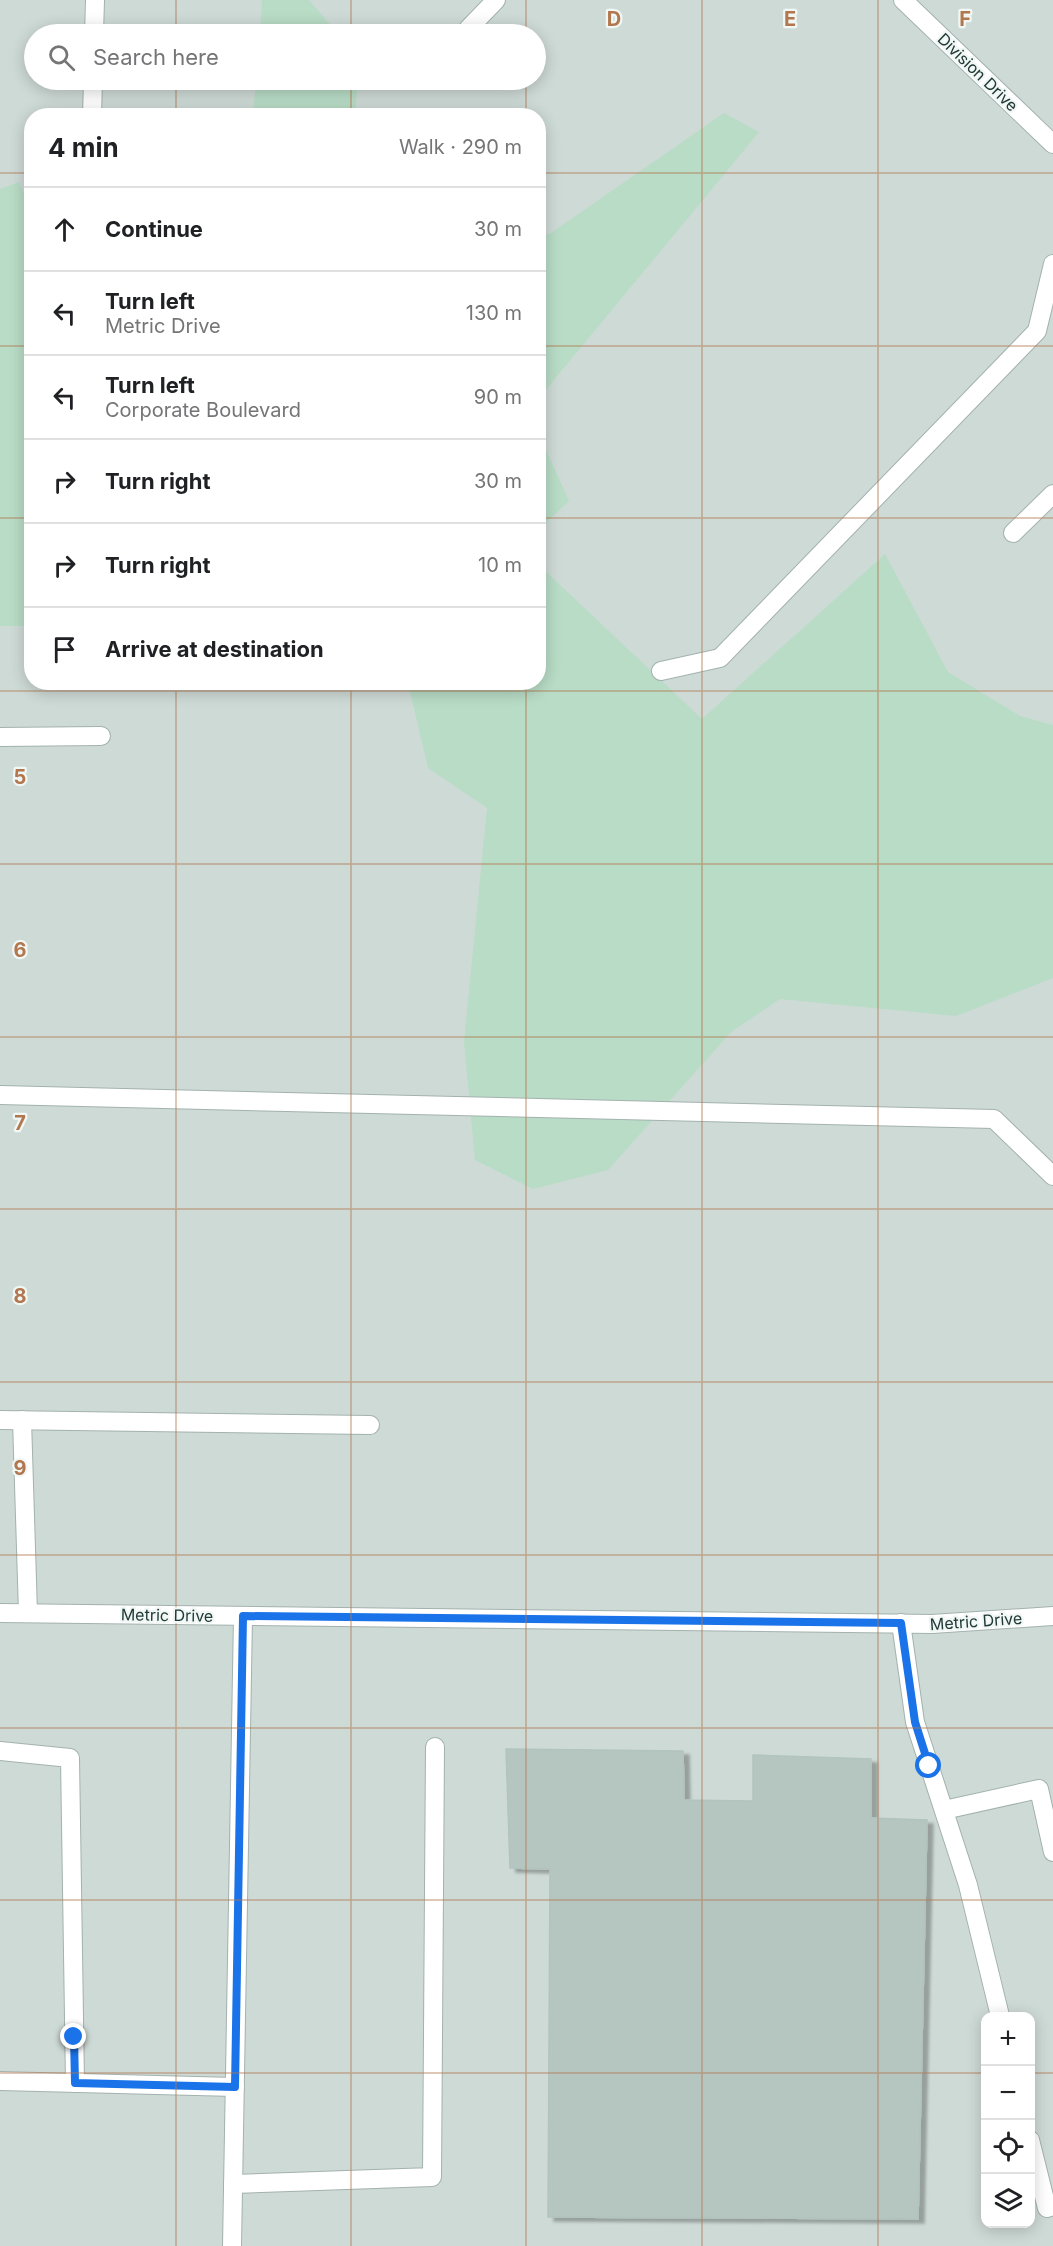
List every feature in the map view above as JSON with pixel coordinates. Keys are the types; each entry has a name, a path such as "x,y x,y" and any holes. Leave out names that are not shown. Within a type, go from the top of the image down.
{"street":[{"path":"94,24 95,0"},
{"path":"473,24 496,0"},
{"name":"Division Drive","path":"903,0 1052,140"},
{"path":"92,108 93,90"},
{"path":"661,671 720,658 1036,331 1053,264"},
{"path":"1013,533 1053,494"},
{"path":"0,737 101,736"},
{"path":"0,1095 994,1119 1053,1176"},
{"path":"0,1420 370,1425"},
{"path":"22,1420 28,1613"},
{"name":"Metric Drive","path":"0,1612 932,1624 1053,1616"},
{"path":"232,2246 243,1616"},
{"path":"901,1623 915,1722 968,1885 999,2012"},
{"path":"233,2184 432,2177 435,1747"},
{"path":"0,1751 70,1758 75,2083"},
{"path":"944,1810 1039,1789 1053,1852"},
{"path":"0,2081 235,2087"},
{"path":"1035,2160 1047,2208 1053,2206"}],"shaded area":[{"path":"0,0 1053,0 1053,2246 0,2246"}],"green space":[{"path":"262,0 309,0 329,24 261,24"},
{"path":"255,90 357,90 356,108 254,108"},
{"path":"724,113 759,132 546,390 546,235"},
{"path":"19,182 24,194 24,626 0,626 0,189"},
{"path":"546,450 569,501 546,522"},
{"path":"885,554 948,672 1020,716 1053,725 1053,978 956,1016 780,999 731,1032 608,1170 533,1189 475,1160 464,1042 487,808 428,768 410,690 546,690 546,572 702,719"}],"building":[{"path":"506,1749 683,1751 684,1800 753,1801 753,1755 871,1759 871,1818 927,1820 918,2219 548,2217 550,1869 510,1868"}],"route":[{"path":"74,2037 75,2083 235,2087 243,1616 901,1623 915,1722 929,1766"}]}
